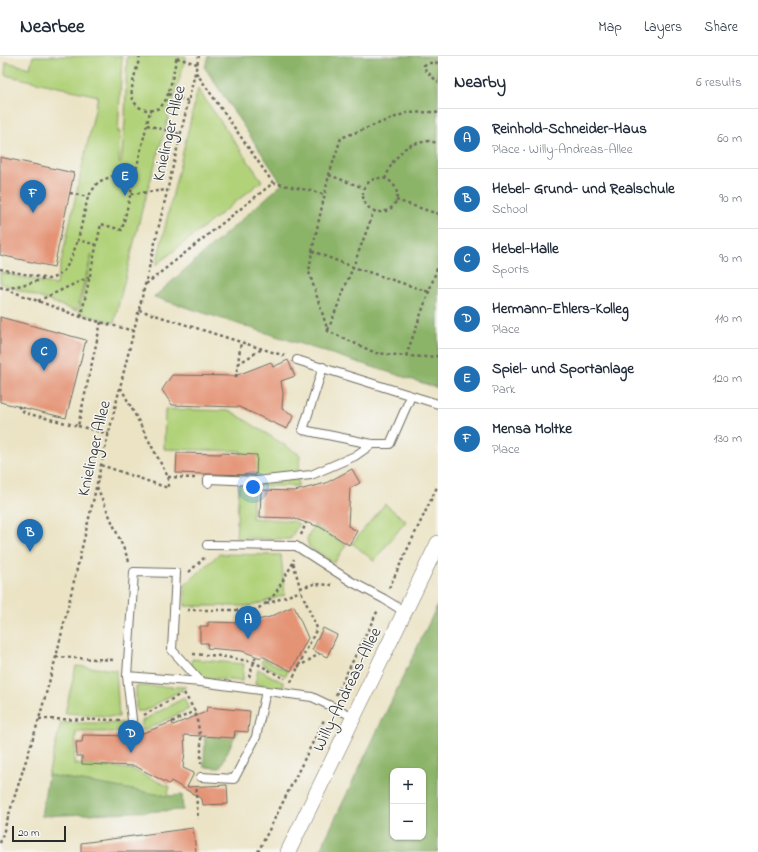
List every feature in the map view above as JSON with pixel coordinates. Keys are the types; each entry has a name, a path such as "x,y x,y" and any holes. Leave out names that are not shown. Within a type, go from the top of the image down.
{"street":[{"name":"Willy-Andreas-Allee","path":"288,852 438,543"}],"lane":[{"path":"297,360 438,404"},
{"path":"323,367 303,430 372,444 390,444 411,396"},
{"path":"208,481 256,481 311,475 355,456 372,444"},
{"path":"207,545 296,546 352,582 405,612"},
{"path":"132,720 127,676 134,572 176,573 172,650 201,682"},
{"path":"127,676 201,682 312,697 354,717"},
{"path":"201,777 234,779 256,737 266,691"}],"path":[{"path":"140,56 132,89 132,95 137,106 150,111 161,107 166,98 177,57 197,64"},
{"name":"Knielinger Allee","path":"0,843 39,719 56,657 198,56"},
{"path":"438,63 429,63 424,65 426,71 438,82"},
{"path":"195,72 273,183 325,195"},
{"path":"168,94 188,101"},
{"path":"81,317 101,224 122,230 150,111"},
{"path":"438,113 406,113 341,138 329,175 312,251 309,272 328,331 376,353 406,356 438,356"},
{"path":"147,126 180,134"},
{"path":"385,179 392,163 404,149 413,144 428,141 438,143"},
{"path":"5,289 56,278 66,270 78,240 88,197 98,182 115,175 136,173"},
{"path":"329,175 364,188"},
{"path":"375,178 385,179 389,180 394,185 397,192 396,200 388,210 381,212 374,211 368,208 364,201 364,188 375,178"},
{"path":"145,285 273,183"},
{"path":"131,194 167,190"},
{"path":"70,193 88,197"},
{"path":"396,200 438,214"},
{"path":"328,331 374,211"},
{"path":"78,240 97,245"},
{"path":"312,251 353,267 429,292"},
{"path":"406,356 438,266"},
{"path":"0,269 48,279"},
{"path":"38,301 90,277"},
{"path":"0,287 81,317 134,331"},
{"path":"139,310 297,360"},
{"path":"78,426 101,322"},
{"path":"236,377 241,342"},
{"path":"237,365 262,349"},
{"path":"101,465 168,488 168,477 120,387"},
{"path":"18,406 25,413 109,434"},
{"path":"168,477 208,481"},
{"path":"96,486 134,572"},
{"path":"258,852 384,599 438,486"},
{"path":"175,585 218,546"},
{"path":"264,605 275,594 293,562 296,546"},
{"path":"176,653 220,656 254,662 291,682 316,628 300,589 293,562"},
{"path":"174,610 255,610 314,584 334,585"},
{"path":"255,610 258,620"},
{"path":"298,668 319,654"},
{"path":"245,688 256,656"},
{"path":"56,657 128,660"},
{"path":"184,692 195,711 201,739 201,777 196,793 198,819"},
{"path":"172,722 195,711"}],"green space":[{"path":"33,56 122,56 118,132 120,132 119,163 121,163 125,122 127,56 186,56 142,210 114,323 78,313 92,254 76,311 0,283 0,272 56,285 98,96 5,75 6,62 30,68"},
{"path":"208,56 438,56 438,388 154,297 282,184 205,68"},
{"path":"198,89 262,181 156,265"},
{"path":"165,409 231,411 300,455 298,486 254,486 252,518 293,521 299,524 290,539 236,538 241,451 164,449"},
{"path":"385,504 406,521 374,561 352,543"},
{"path":"314,525 346,545 334,563 309,547 307,539"},
{"path":"219,554 281,555 285,595 251,606 185,606 185,585"},
{"path":"438,604 438,852 319,852"},
{"path":"192,659 244,664 242,681 204,678 191,668"},
{"path":"263,659 288,671 285,676 261,663"},
{"path":"76,666 116,670 119,717 65,713"},
{"path":"258,669 284,683 283,688 255,684"},
{"path":"136,686 186,687 144,711 136,711"},
{"path":"184,698 189,709 142,731 142,721"},
{"path":"61,723 123,723 122,732 76,732 74,764 131,769 170,787 167,796 48,775"},
{"path":"205,730 238,732 220,768 204,767"},
{"path":"48,775 167,796 182,795 183,810 41,816"}],"building":[{"path":"0,157 74,173 54,267 0,255"},
{"path":"0,317 86,340 66,418 0,402"},
{"path":"288,360 295,376 281,381 283,393 282,409 294,415 287,429 239,407 172,405 162,390 172,375 235,376 271,362 273,367"},
{"path":"177,453 257,455 256,475 176,473"},
{"path":"352,469 360,483 350,488 348,526 357,531 349,545 320,527 292,518 260,517 261,490 295,491 326,483"},
{"path":"294,606 308,638 291,671 262,656 261,658 242,651 207,648 208,643 200,643 200,626 208,626 208,622 245,623 270,617"},
{"path":"323,628 337,635 327,657 312,650"},
{"path":"207,707 250,711 248,732 235,731 234,738 184,735 185,752 183,768 194,773 187,787 227,785 228,804 203,805 202,799 171,781 169,784 135,766 82,764 82,756 77,756 76,742 82,742 83,735 135,736 172,722 173,725 206,712"},
{"path":"193,828 196,852 81,852 81,843"}],"place":[{"name":"Spiel- und Sportanlage","path":"125,196"},
{"name":"Mensa Moltke","path":"33,213"},
{"name":"Hebel-Halle","path":"44,371"},
{"name":"Hebel- Grund- und Realschule","path":"30,552"},
{"name":"Reinhold-Schneider-Haus","path":"248,639"},
{"name":"Hermann-Ehlers-Kolleg","path":"131,753"}]}
